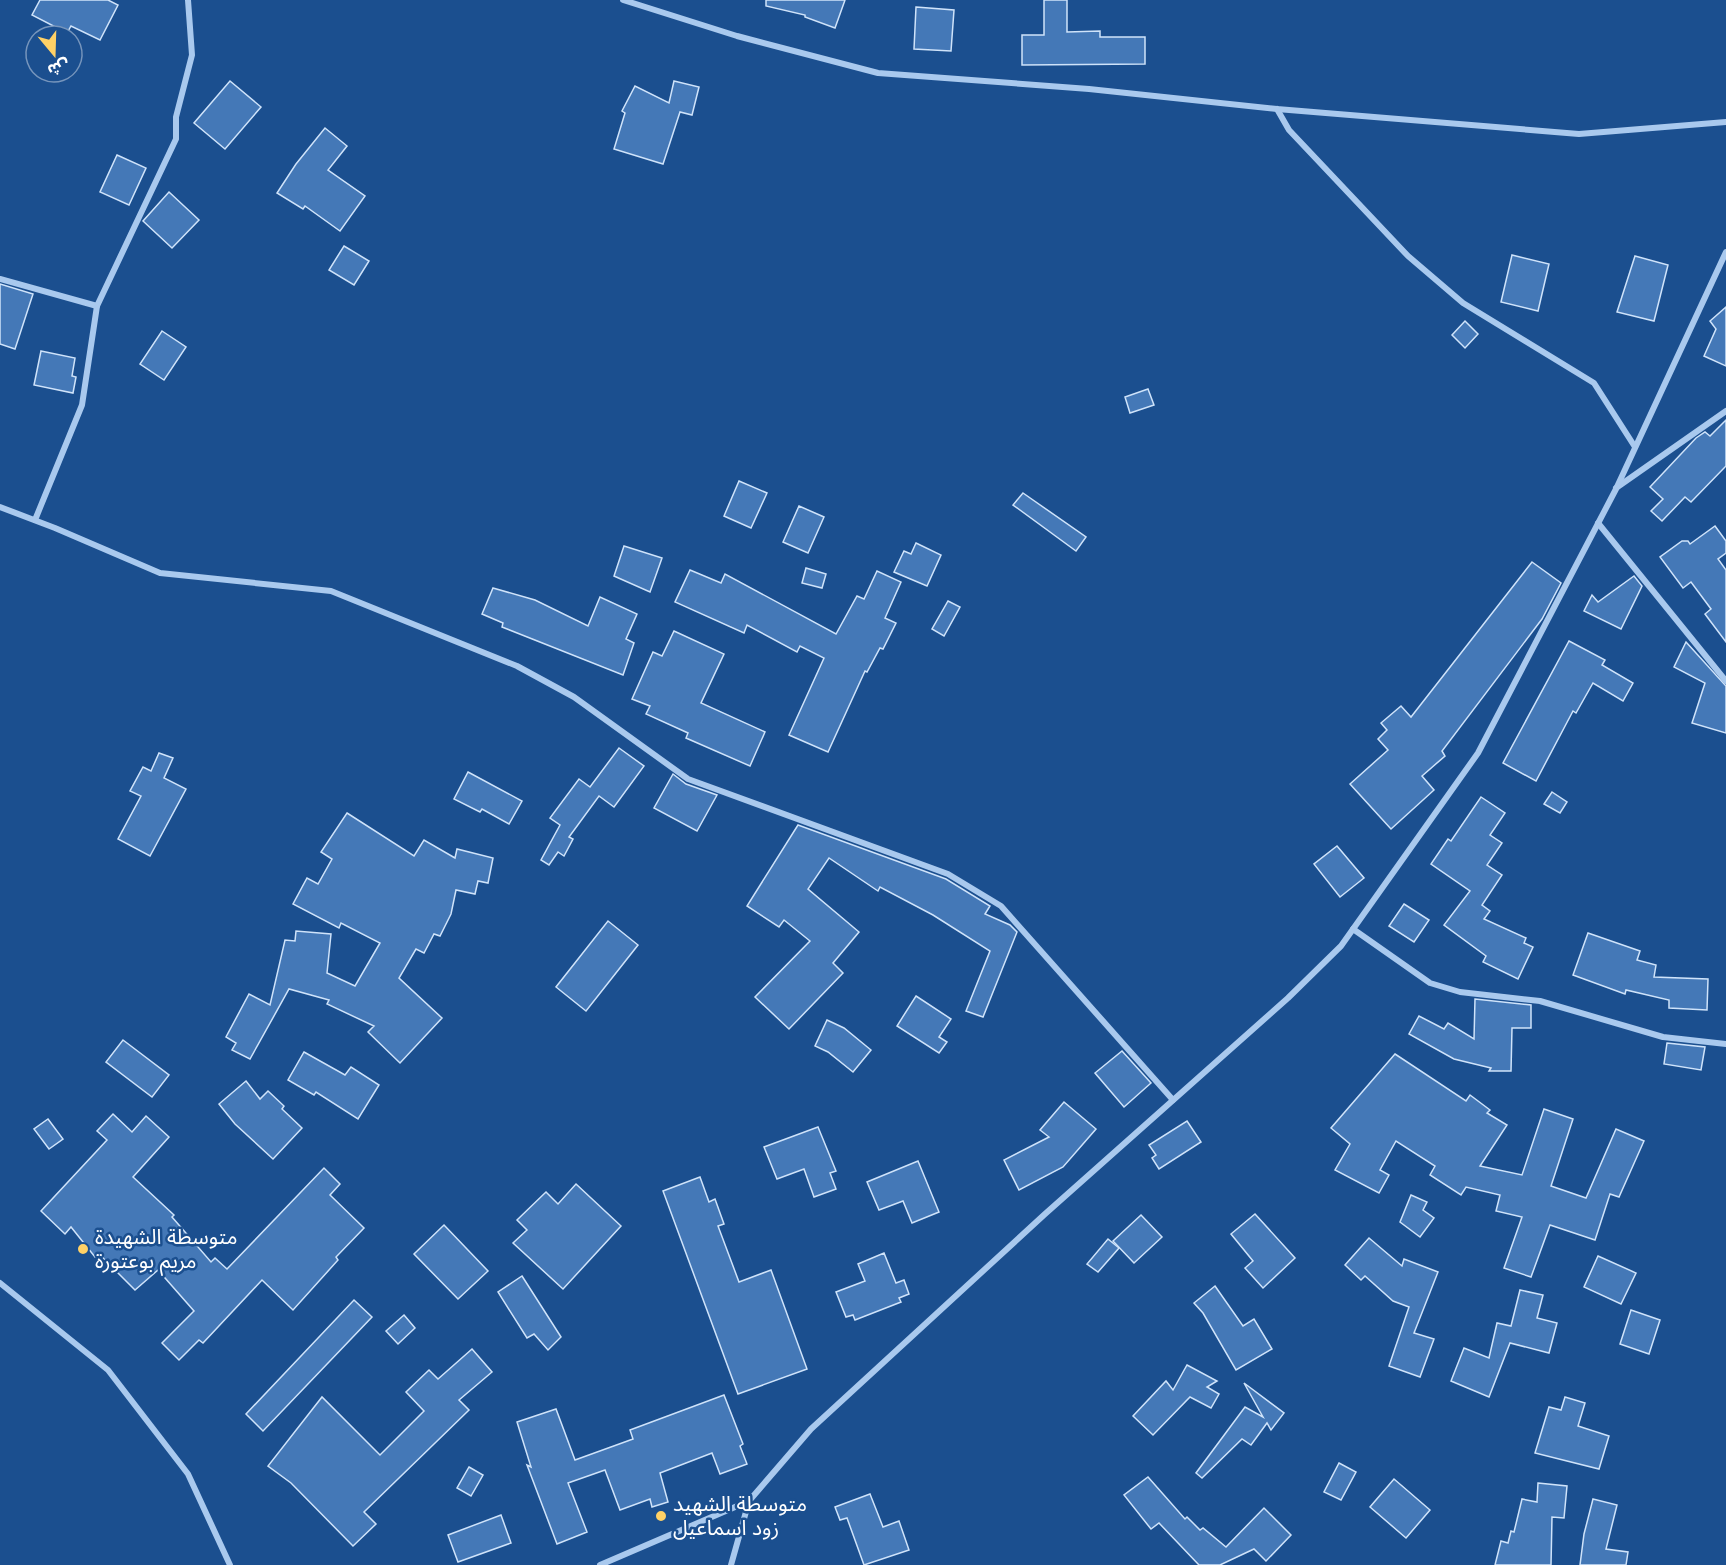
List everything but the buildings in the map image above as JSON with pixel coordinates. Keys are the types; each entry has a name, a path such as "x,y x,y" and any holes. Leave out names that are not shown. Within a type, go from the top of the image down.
{"street":[{"path":"35,520 82,405 97,306 176,139 176,117 192,55 188,0"},
{"path":"623,0 737,36 878,73 1089,89 1277,109 1578,134 1726,122"},
{"path":"1277,109 1289,130 1417,264 1463,303 1594,382 1635,447"},
{"path":"731,1565 749,1501 811,1429 1288,998 1341,946 1478,753 1616,489 1726,252"},
{"path":"0,279 97,306"},
{"path":"1616,489 1726,411"},
{"path":"0,507 160,573 331,591 517,666 574,697 688,779 948,874 1001,906 1173,1100"},
{"path":"1598,523 1726,681"},
{"path":"1353,929 1430,983 1460,992 1540,1001 1663,1037 1726,1044"},
{"path":"0,1283 108,1370 188,1474 230,1565"},
{"path":"600,1565 749,1501"}],"place":[{"name":"متوسطة الشهيدة مريم بوعتورة","path":"83,1249"},
{"name":"متوسطة الشهيد زود اسماعيل","path":"661,1516"}]}
